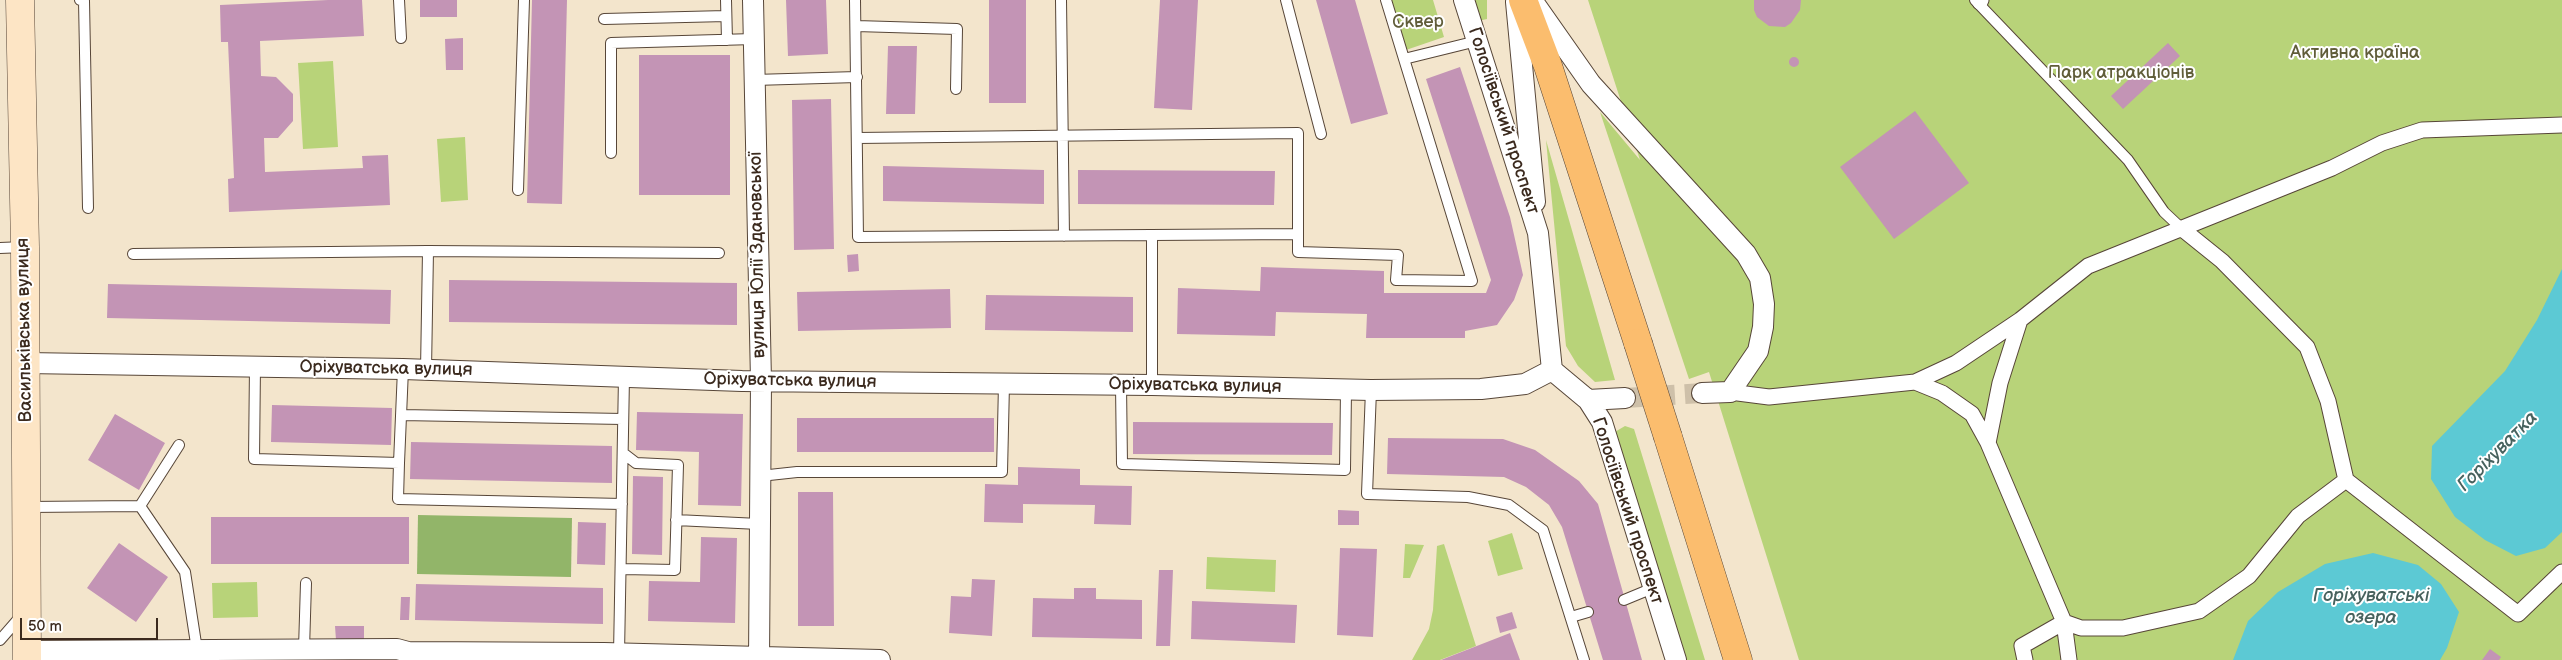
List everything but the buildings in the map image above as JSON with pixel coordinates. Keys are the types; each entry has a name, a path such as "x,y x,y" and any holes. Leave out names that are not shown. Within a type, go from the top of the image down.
{"highway":[{"path":"1524,0 1548,66 1638,343 1738,660"}],"main road":[{"name":"Васильківська вулиця","path":"20,0 12,248 26,363 27,656"}],"street":[{"name":"вулиця Юлії Здановської","path":"753,0 761,381 758,524 759,658"},
{"name":"Голосіївський проспект","path":"1464,0 1516,170 1538,233 1552,370 1588,400 1602,422 1676,660"},
{"path":"1516,0 1538,233"},
{"path":"1532,0 1590,84 1746,254 1760,278 1764,304 1763,327 1758,351 1730,392"},
{"path":"1702,393 1730,392 1769,397 1915,382 1956,362 2020,320 2088,266 2332,168 2382,143 2422,130 2480,130 2562,125"},
{"path":"2181,228 2222,261 2307,347 2328,401 2346,480 2518,614 2562,572"},
{"path":"1988,443 2000,383 2020,320"},
{"name":"Оріхуватська вулиця","path":"26,363 403,369 761,381 1152,384 1346,390 1490,388 1525,384 1552,370"},
{"path":"1915,382 1942,393 1972,414 1988,443 2064,622 2069,660"},
{"path":"1588,400 1625,398"},
{"path":"2064,622 2080,628 2122,628 2199,611 2249,576 2298,516 2346,480"},
{"path":"2024,660 2022,646 2064,622"},
{"path":"27,656 148,656 197,650 397,649 412,656 609,656 880,660"}],"lane":[{"path":"80,0 84,1 88,208"},
{"path":"399,0 401,38"},
{"path":"518,190 524,0"},
{"path":"726,0 726,40"},
{"path":"855,0 858,237 1298,234"},
{"path":"1061,0 1064,236"},
{"path":"1286,0 1321,134"},
{"path":"857,138 1298,133 1298,252 1398,255 1396,280 1472,281 1386,0"},
{"path":"1979,1 2128,160 2164,212 2181,228"},
{"path":"604,20 726,16"},
{"path":"856,26 957,29 956,89"},
{"path":"611,153 611,43 754,39"},
{"path":"1404,59 1477,41"},
{"path":"754,80 857,77"},
{"path":"1152,235 1152,384"},
{"path":"426,370 428,251"},
{"path":"133,254 428,251 719,253"},
{"path":"255,366 254,459 400,463"},
{"path":"403,369 398,499 622,504"},
{"path":"609,656 622,569 624,377"},
{"path":"760,476 797,472 1002,472 1004,384"},
{"path":"1121,385 1122,464 1336,470 1345,470 1346,390"},
{"path":"1371,390 1367,494 1468,496 1508,505 1543,530 1584,660"},
{"path":"401,415 623,419"},
{"path":"140,506 179,445"},
{"path":"622,569 675,570 678,465 636,463 623,452"},
{"path":"27,506 140,506"},
{"path":"140,506 185,572 197,650"},
{"path":"676,520 758,524"},
{"path":"304,649 306,583"},
{"path":"1624,600 1653,588"},
{"path":"0,640 27,609"},
{"path":"1571,617 1588,612"}],"green space":[{"name":"Сквер","path":"1390,0 1433,0 1444,37 1406,50"},
{"path":"1471,0 1487,0 1487,19 1478,21"},
{"path":"1588,0 2562,0 2562,660 1799,660 1709,372 1689,379 1600,112 1640,160"},
{"path":"333,61 338,147 303,149 298,63"},
{"path":"465,137 468,200 441,202 437,139"},
{"path":"1546,140 1615,380 1595,382 1578,366 1566,346"},
{"path":"1625,426 1634,429 1705,660 1685,660 1613,433"},
{"path":"418,515 572,518 571,577 417,574"},
{"path":"1512,533 1523,569 1498,576 1488,541"},
{"path":"1405,544 1424,545 1410,578 1403,578"},
{"path":"1444,544 1476,646 1440,660 1412,660 1429,629 1433,610 1437,546"},
{"path":"1207,557 1276,560 1275,592 1206,589"},
{"path":"257,582 258,617 213,618 212,583"}],"water":[{"name":"Горіхуватка","path":"2562,269 2562,532 2545,548 2516,556 2485,540 2455,517 2431,479 2432,446 2505,371 2537,320"},
{"name":"Горіхуватські озера","path":"2373,553 2418,565 2441,584 2459,612 2447,648 2440,660 2233,660 2248,621 2278,592 2325,564"}],"tunnel":[{"path":"1625,398 1702,393"}],"park label":[{"name":"Активна країна","path":"2355,53"},
{"name":"Парк атракціонів","path":"2121,73"}]}
